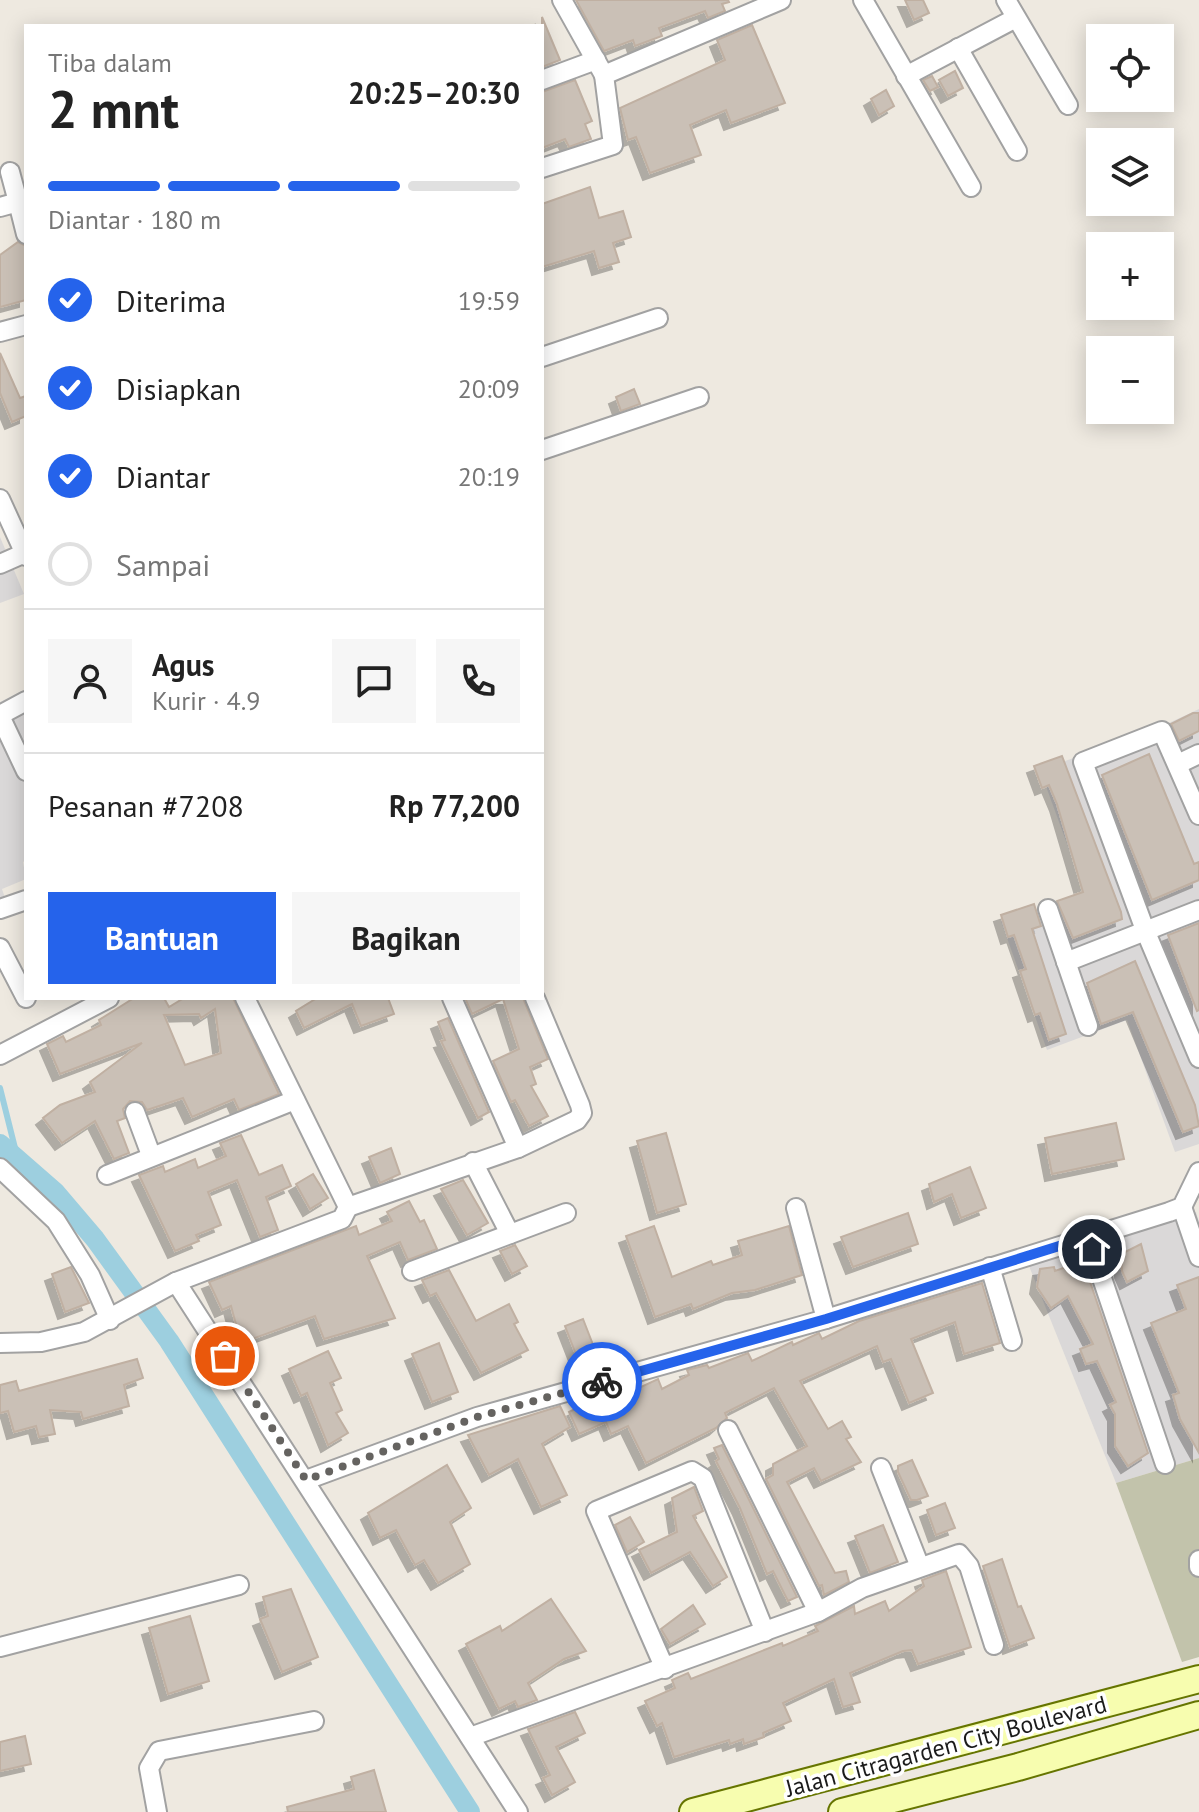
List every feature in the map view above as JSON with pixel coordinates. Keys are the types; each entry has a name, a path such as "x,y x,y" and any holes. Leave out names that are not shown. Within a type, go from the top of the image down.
{"main road":[{"name":"Jalan Citragarden City Boulevard","path":"693,1812 1199,1679"},
{"name":"Jalan Citragarden City Boulevard","path":"842,1812 1018,1767 1199,1715"}],"street":[{"path":"544,167 613,145 600,68 562,0"},
{"path":"544,80 600,68 781,0"},
{"path":"863,0 971,187"},
{"path":"1006,0 1068,105"},
{"path":"906,76 1016,18"},
{"path":"958,48 1017,151"},
{"path":"10,172 9,205 24,231"},
{"path":"544,356 658,318"},
{"path":"0,332 24,326"},
{"path":"544,449 699,397"},
{"path":"0,499 24,550"},
{"path":"0,564 24,555"},
{"path":"24,702 0,715 24,767"},
{"path":"1199,815 1162,731 1083,762 1145,930 1199,1058"},
{"path":"1178,764 1199,754"},
{"path":"0,909 24,901"},
{"path":"1048,909 1088,1026"},
{"path":"1066,962 1199,910"},
{"path":"0,948 24,994"},
{"path":"1,1054 105,1000"},
{"path":"246,1000 348,1207"},
{"path":"453,1000 518,1148"},
{"path":"0,1343 41,1342 84,1332 169,1286 342,1219 348,1207 518,1148 577,1120 582,1113 536,1000"},
{"path":"107,1175 295,1100"},
{"path":"135,1112 151,1155"},
{"path":"473,1162 510,1234"},
{"path":"0,1168 56,1221 90,1275 112,1319"},
{"path":"306,1480 477,1417 826,1319 1182,1207 1197,1185"},
{"path":"1182,1207 1199,1257"},
{"path":"796,1208 826,1319"},
{"path":"412,1271 566,1213"},
{"path":"1088,1237 1165,1464"},
{"path":"990,1267 1012,1341"},
{"path":"169,1286 306,1480 518,1812"},
{"path":"728,1430 818,1612"},
{"path":"881,1468 920,1567"},
{"path":"665,1669 596,1511 692,1471 703,1478 765,1632"},
{"path":"470,1737 765,1632 818,1612 862,1588 952,1556 964,1557 994,1645"},
{"path":"1199,1560 1199,1567"},
{"path":"0,1647 239,1585"},
{"path":"157,1812 149,1768 159,1751 314,1721"}],"shaded area":[{"path":"0,537 24,594 0,603"},
{"path":"24,690 24,880 2,889 6,901 0,902 0,702"},
{"path":"1199,709 1199,1144 1175,1152 1127,1020 1047,1050 1001,921 1085,893 1040,770 1160,727"},
{"path":"1196,1212 1199,1222 1199,1458 1116,1483 1029,1266"},
{"path":"1199,1458 1199,1657 1182,1662 1116,1483"}],"building":[{"path":"576,0 729,2 722,4 725,11 708,18 705,11 659,28 662,36 635,46 633,40 604,51"},
{"path":"905,0 923,0 929,13 914,20"},
{"path":"542,17 560,60 544,66 544,24"},
{"path":"752,25 785,103 731,123 726,110 690,125 701,155 650,173 636,137 628,140 620,108 725,60 717,40"},
{"path":"955,71 963,88 948,96 939,80"},
{"path":"932,76 938,87 930,91 923,80"},
{"path":"575,80 592,121 585,124 591,139 569,147 565,139 544,147 544,91"},
{"path":"886,90 894,106 879,115 871,99"},
{"path":"590,187 599,218 623,211 631,237 613,243 619,262 599,268 594,251 544,266 544,203"},
{"path":"18,242 24,245 24,301 0,307 0,255"},
{"path":"0,353 20,398 24,397 24,417 12,422 0,393"},
{"path":"634,389 640,404 621,411 616,397"},
{"path":"1199,713 1199,731 1179,741 1171,724"},
{"path":"1149,754 1194,864 1199,862 1199,880 1152,900 1102,775"},
{"path":"1062,756 1122,919 1073,938 1057,901 1083,892 1057,804 1049,785 1042,788 1034,766"},
{"path":"1034,904 1041,926 1032,929 1066,1034 1049,1040 1040,1013 1035,1015 1020,971 1026,969 1014,935 1008,937 1001,915"},
{"path":"1199,923 1199,1010 1197,1011 1168,935"},
{"path":"1135,961 1195,1105 1199,1126 1183,1132 1133,1012 1101,1024 1087,983"},
{"path":"131,1000 165,1000 169,1007 181,1000 234,1000 279,1094 239,1110 234,1099 192,1117 183,1098 147,1110 142,1102 130,1101 123,1109 125,1118 117,1121 129,1153 114,1159 95,1121 62,1143 43,1118 60,1105 95,1092 90,1082 142,1043 60,1074 47,1044 63,1036 66,1042 101,1025 99,1020","holes":["215,1009 221,1053 185,1065 164,1015 199,1014 201,1018"]},
{"path":"314,1000 389,1000 394,1014 361,1026 352,1004 304,1028 296,1011"},
{"path":"466,1000 501,1000 472,1014"},
{"path":"503,1000 524,1000 548,1059 530,1067 536,1084 531,1086 548,1116 529,1126 515,1100 511,1102 493,1061 519,1049"},
{"path":"448,1018 489,1112 478,1118 441,1041 445,1040 438,1022"},
{"path":"1116,1123 1124,1159 1052,1174 1045,1138"},
{"path":"666,1133 686,1204 657,1213 637,1141"},
{"path":"241,1135 259,1175 282,1165 291,1186 266,1197 278,1230 260,1237 237,1180 208,1192 221,1225 196,1235 199,1241 175,1251 139,1175 163,1166 165,1172 195,1159 198,1168 226,1156 220,1143"},
{"path":"391,1148 400,1174 380,1183 369,1157"},
{"path":"970,1167 986,1208 961,1218 952,1194 934,1202 929,1184"},
{"path":"313,1174 328,1198 310,1209 296,1184"},
{"path":"463,1180 488,1223 467,1235 441,1189"},
{"path":"409,1201 420,1222 424,1220 437,1249 408,1260 400,1242 367,1256 395,1318 324,1339 315,1316 241,1343 231,1306 222,1310 209,1282 356,1226 359,1235 392,1221 387,1212"},
{"path":"908,1213 918,1244 853,1267 841,1237"},
{"path":"654,1226 672,1277 711,1261 713,1265 742,1255 738,1241 789,1226 802,1275 755,1290 732,1293 693,1309 691,1304 655,1317 626,1236"},
{"path":"1141,1244 1148,1271 1127,1282 1122,1271 1121,1254"},
{"path":"515,1245 527,1266 512,1274 500,1251"},
{"path":"1083,1261 1148,1453 1128,1466 1115,1446 1115,1414 1110,1405 1116,1402 1097,1361 1086,1364 1080,1349 1093,1344 1068,1296 1051,1308 1037,1287 1040,1269 1054,1267 1055,1271"},
{"path":"71,1267 89,1303 65,1312 52,1274"},
{"path":"449,1270 476,1321 509,1304 518,1322 514,1324 528,1350 481,1373 436,1293 430,1296 422,1280"},
{"path":"1199,1277 1199,1453 1180,1419 1173,1395 1179,1393 1151,1323 1186,1309 1177,1285"},
{"path":"982,1283 1000,1343 964,1354 955,1322 911,1339 933,1393 909,1403 891,1359 883,1362 877,1346 800,1381 828,1429 842,1421 851,1437 846,1439 861,1462 821,1481 814,1468 787,1482 835,1573 846,1571 849,1582 824,1595 822,1585 819,1586 766,1479 773,1475 773,1464 807,1446 774,1388 725,1413 727,1418 716,1428 646,1463 628,1426 611,1434 606,1422 579,1434 569,1412 609,1392 637,1385 639,1388 658,1379 662,1389 689,1375 687,1370 707,1365 709,1368 748,1353 752,1361 792,1342 793,1345 819,1333 822,1339 859,1321"},
{"path":"583,1319 595,1350 577,1357 565,1326"},
{"path":"439,1343 458,1392 432,1402 412,1354"},
{"path":"328,1351 341,1378 330,1383 342,1410 336,1413 348,1433 328,1445 307,1393 301,1396 289,1369"},
{"path":"137,1359 143,1378 124,1385 129,1406 83,1419 81,1412 50,1410 55,1434 39,1437 36,1426 14,1432 8,1411 0,1413 0,1385 16,1381 19,1391"},
{"path":"560,1406 570,1427 542,1444 567,1495 541,1507 518,1459 489,1475 468,1435"},
{"path":"722,1445 797,1597 788,1601 773,1571 767,1574 740,1508 716,1461 719,1459 714,1448"},
{"path":"912,1460 928,1496 917,1500 911,1500 898,1472 898,1466"},
{"path":"447,1465 471,1508 450,1522 470,1564 438,1583 424,1560 415,1565 396,1530 380,1538 368,1513"},
{"path":"694,1487 703,1511 693,1516 727,1577 713,1586 690,1552 651,1573 639,1550 677,1532 672,1498"},
{"path":"945,1503 955,1528 936,1535 927,1510"},
{"path":"630,1517 644,1542 627,1552 615,1525"},
{"path":"883,1525 898,1562 870,1573 855,1536"},
{"path":"1002,1559 1018,1607 1021,1606 1034,1638 1010,1647 983,1566"},
{"path":"946,1571 971,1647 918,1664 912,1650 903,1651 850,1673 860,1702 843,1707 834,1679 783,1703 791,1721 763,1733 764,1737 744,1744 743,1739 730,1744 729,1740 674,1757 662,1723 657,1726 645,1701 675,1688 672,1680 688,1673 691,1679 782,1643 783,1646 818,1631 815,1626 854,1606 855,1614 885,1601 889,1611 924,1586 922,1580"},
{"path":"291,1589 318,1657 282,1672 260,1619 268,1616 263,1597"},
{"path":"551,1599 586,1651 564,1659 528,1683 537,1700 518,1707 515,1701 499,1709 466,1644 500,1626 502,1631"},
{"path":"693,1605 705,1624 670,1644 661,1629"},
{"path":"190,1616 209,1681 168,1694 149,1628"},
{"path":"575,1712 585,1733 556,1747 575,1782 552,1795 543,1778 550,1775 528,1729"},
{"path":"25,1736 31,1764 0,1771 0,1742"},
{"path":"374,1770 386,1812 288,1812 287,1807 354,1789 351,1777"}],"waterway":[{"path":"0,1088 18,1160"},
{"path":"0,1144 55,1192 95,1239 169,1341 470,1812"}],"way so far":[{"path":"225,1356 306,1480 477,1417 602,1382"}],"route":[{"path":"602,1382 826,1319 1088,1237 1092,1249"}]}
